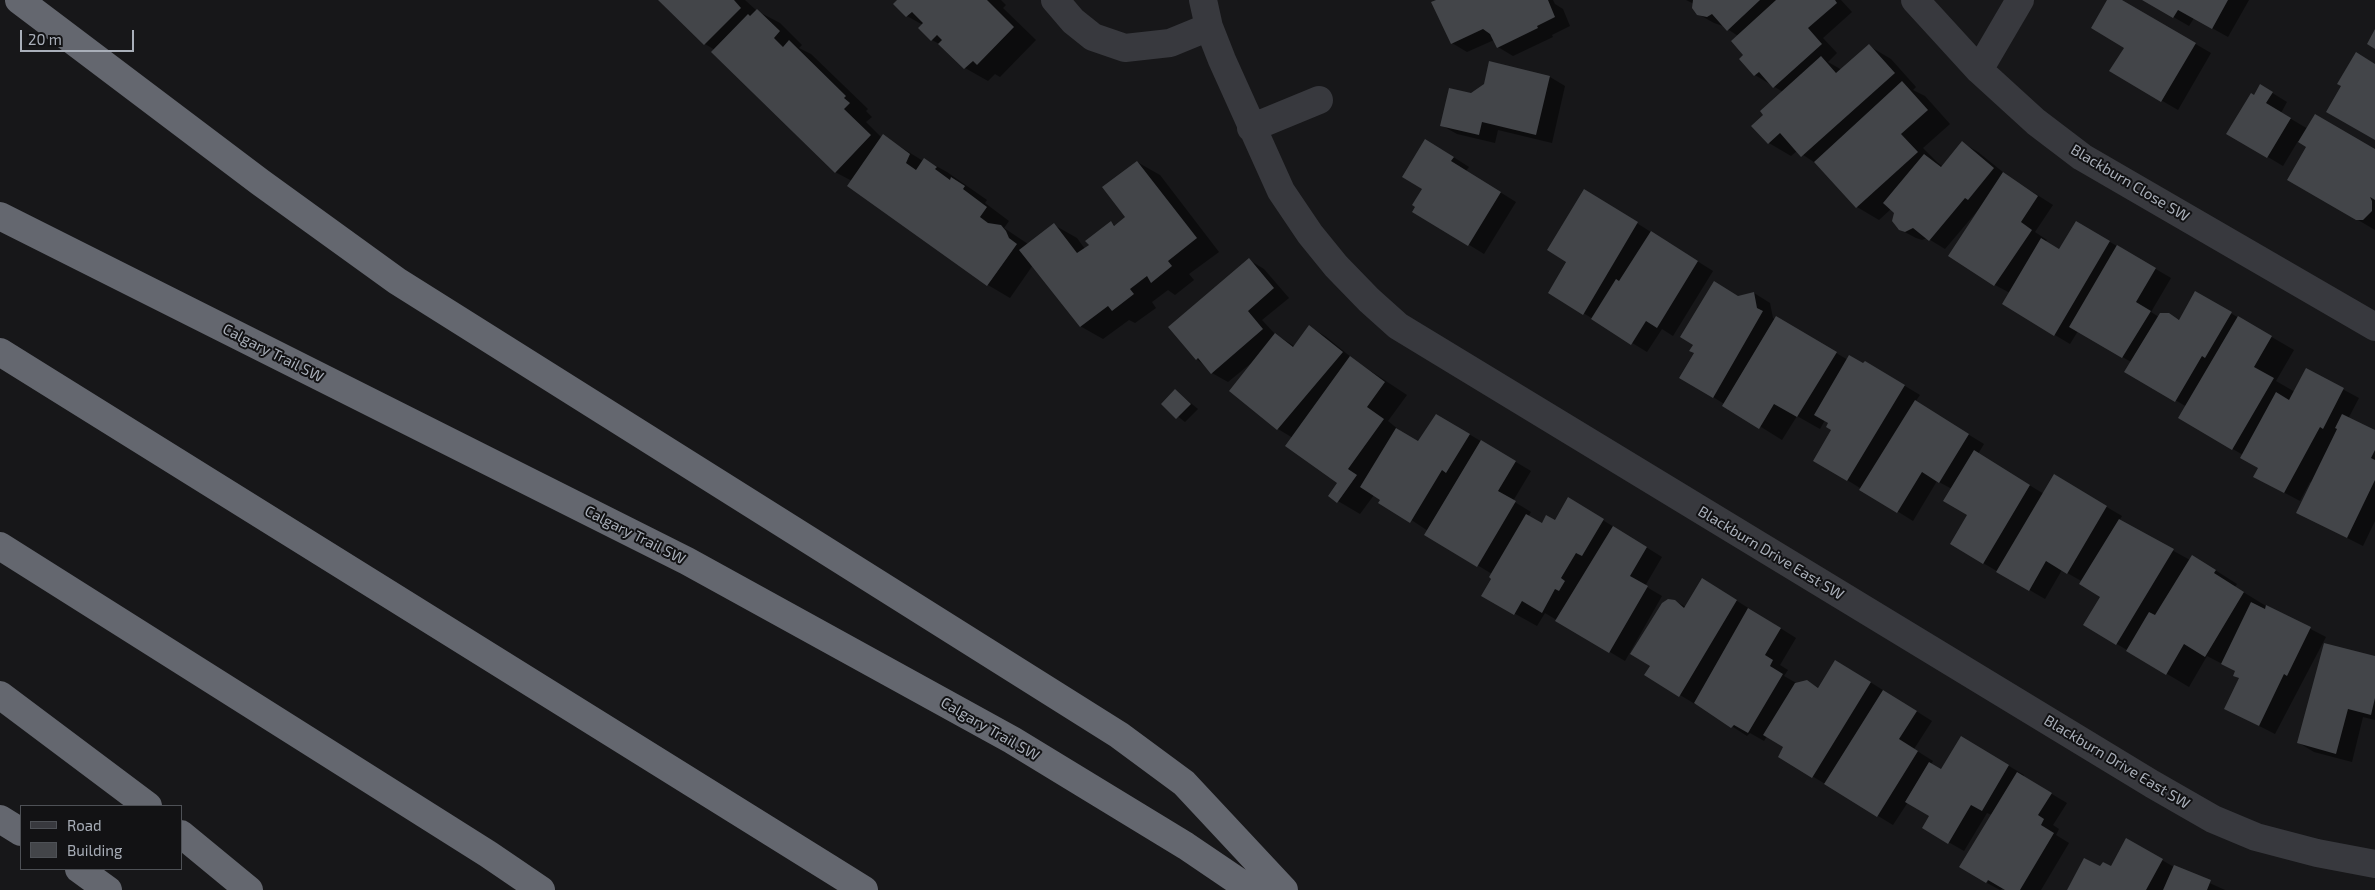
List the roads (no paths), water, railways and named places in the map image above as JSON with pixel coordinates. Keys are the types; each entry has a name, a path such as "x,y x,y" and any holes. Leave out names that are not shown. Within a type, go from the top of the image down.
{"highway":[{"path":"19,0 260,182 397,281 1120,735 1184,783 1284,890"},
{"name":"Calgary Trail SW","path":"0,216 687,561 1012,740 1186,846 1251,890"},
{"path":"0,352 864,890"},
{"path":"0,546 480,849 541,890"},
{"path":"0,695 147,805"},
{"path":"0,818 20,831"},
{"path":"182,835 249,890"},
{"path":"80,870 108,890"}],"street":[{"path":"1055,0 1073,21 1093,37 1125,48 1170,43 1209,27"},
{"name":"Blackburn Drive East SW","path":"1203,0 1209,27 1251,128 1281,191 1310,234 1362,294 1398,326 2213,819 2256,837 2317,853 2375,864"},
{"name":"Blackburn Close SW","path":"1915,0 1979,70 2036,122 2082,157 2375,327"},
{"path":"1979,70 2020,0"},
{"path":"1251,128 1319,100"}]}
